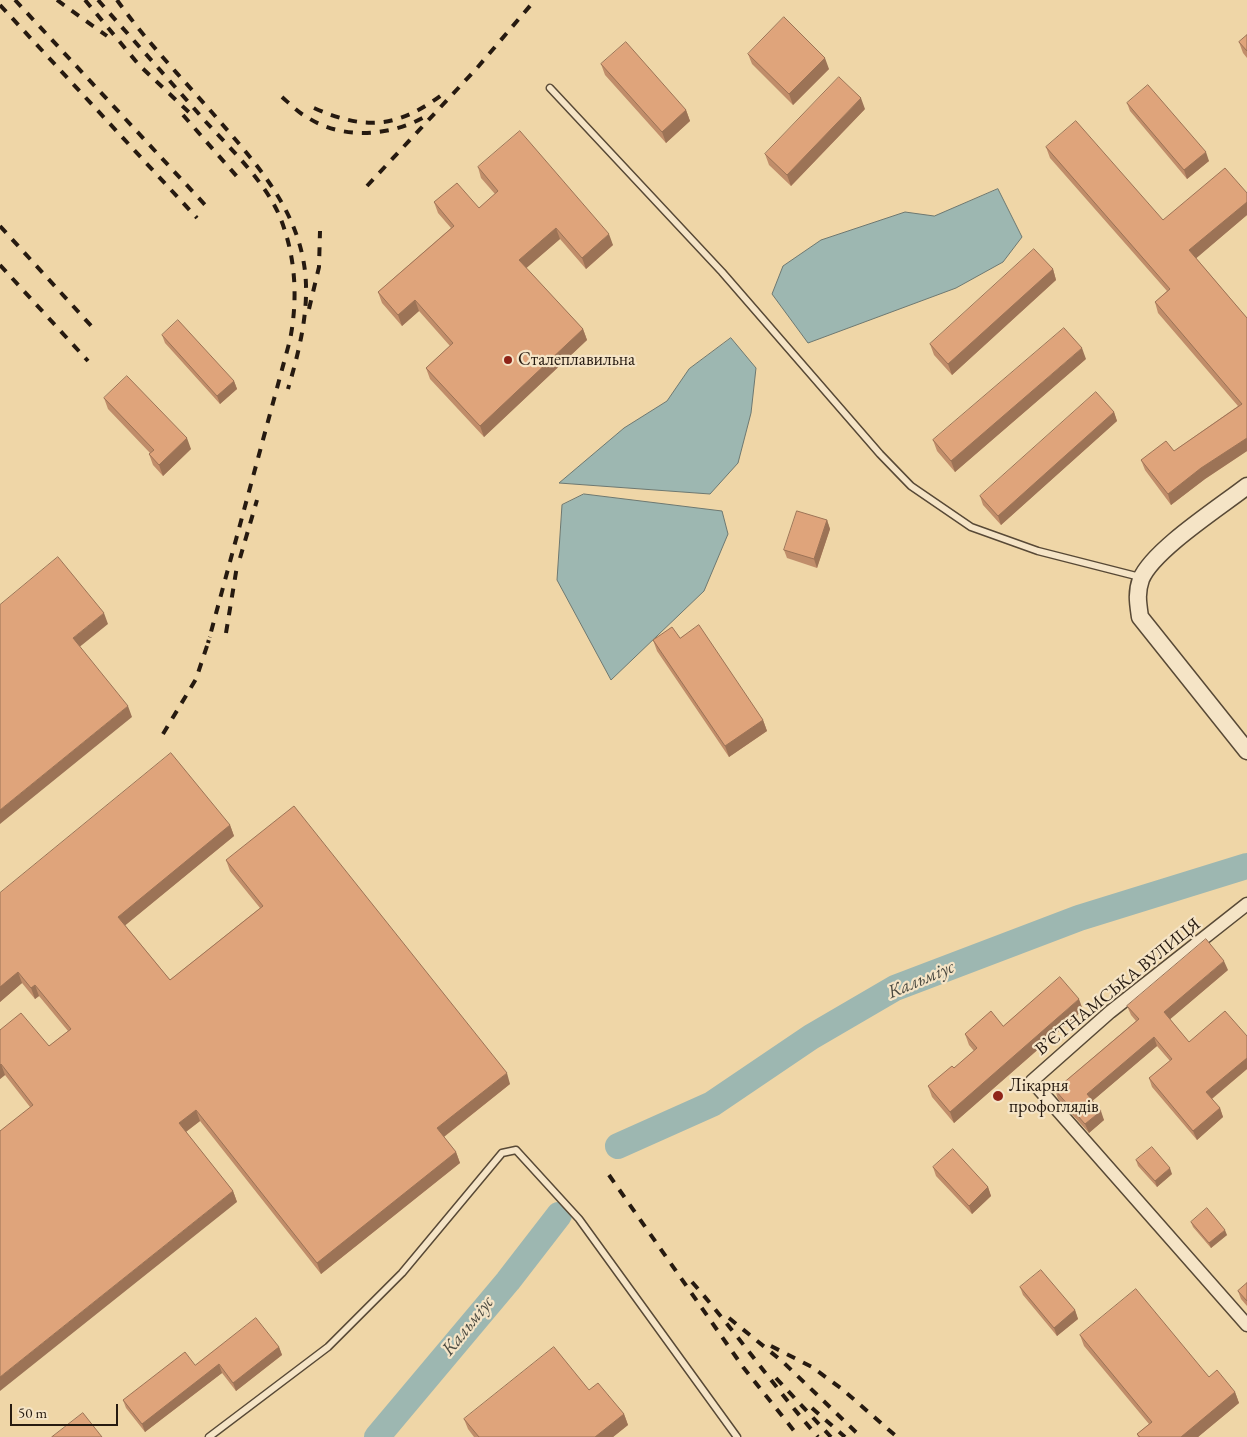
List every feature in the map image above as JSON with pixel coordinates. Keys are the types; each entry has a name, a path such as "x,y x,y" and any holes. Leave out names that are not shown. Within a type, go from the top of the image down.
{"street":[{"path":"1247,486 1154,560 1142,578 1136,596 1140,617 1247,751"},
{"name":"В’ЄТНАМСЬКА ВУЛИЦЯ","path":"1247,904 1110,1012 1032,1081 1247,1325"}],"lane":[{"path":"550,88 722,272 880,454 912,486 971,526 1038,551 1142,578"},
{"path":"208,1437 328,1347 402,1273 502,1153 516,1150 579,1219 737,1437"}],"water":[{"path":"998,189 1022,237 1003,262 956,288 808,343 772,294 783,266 821,240 905,212 934,216"},
{"path":"731,338 756,368 751,413 738,463 710,494 559,483 624,428 667,401 689,369"},
{"path":"584,494 722,511 728,534 704,591 611,680 557,580 562,505"}],"building":[{"path":"784,17 825,58 789,94 748,54"},
{"path":"1247,35 1247,51 1239,42"},
{"path":"626,42 686,110 662,132 601,64"},
{"path":"839,77 861,98 787,175 765,154"},
{"path":"1148,85 1206,152 1184,170 1127,103"},
{"path":"1076,121 1163,220 1225,168 1247,193 1247,202 1189,250 1247,318 1247,438 1201,468 1168,494 1141,460 1166,441 1174,451 1242,404 1155,302 1170,289 1046,147"},
{"path":"520,131 609,234 582,258 556,228 519,260 583,329 480,426 426,368 453,343 415,300 398,315 378,292 454,226 434,202 457,183 479,208 498,191 478,167"},
{"path":"1034,249 1053,269 948,364 930,344"},
{"path":"178,320 234,381 217,396 162,335"},
{"path":"1064,328 1082,348 951,461 933,440"},
{"path":"127,376 187,438 159,465 149,454 154,450 104,398"},
{"path":"1096,392 1114,412 998,516 980,496"},
{"path":"797,511 827,520 814,559 784,550"},
{"path":"58,557 104,613 73,638 128,706 0,810 0,605"},
{"path":"699,625 763,720 725,746 653,640 672,627 680,638"},
{"path":"171,753 230,825 118,917 170,980 263,906 226,860 294,806 507,1073 437,1128 456,1152 317,1263 196,1110 179,1123 233,1191 0,1377 0,1131 33,1105 0,1065 0,1030 21,1013 49,1046 71,1029 35,985 31,988 18,972 0,987 0,893"},
{"path":"1206,939 1224,961 1164,1012 1189,1042 1225,1011 1247,1036 1247,1058 1206,1092 1220,1108 1193,1131 1149,1078 1172,1059 1154,1037 1087,1094 1101,1111 1085,1124 1055,1090 1139,1019 1127,1006"},
{"path":"1060,977 1079,999 950,1112 928,1086 952,1066 954,1068 977,1048 965,1034 991,1011 1003,1026"},
{"path":"1152,1147 1170,1168 1155,1181 1136,1160"},
{"path":"953,1149 988,1187 969,1206 933,1167"},
{"path":"1207,1208 1225,1230 1209,1243 1191,1222"},
{"path":"1041,1270 1075,1310 1054,1328 1020,1287"},
{"path":"1247,1283 1247,1301 1238,1291"},
{"path":"1136,1289 1209,1377 1217,1370 1235,1392 1181,1437 1140,1437 1137,1434 1152,1422 1080,1335"},
{"path":"256,1318 279,1347 233,1383 219,1364 142,1424 123,1400 185,1352 195,1365"},
{"path":"554,1347 589,1390 598,1383 624,1414 595,1437 479,1437 464,1419"},
{"path":"83,1413 102,1437 52,1437"}],"waterway":[{"name":"Кальміус","path":"618,1146 712,1104 811,1037 895,988 1079,918 1247,866"},
{"name":"Кальміус","path":"377,1437 508,1281 559,1215"}],"railway":[{"path":"15,0 208,208"},
{"path":"57,0 107,36"},
{"path":"85,0 139,65 194,117"},
{"path":"98,0 257,179 274,204 280,217 292,263 295,294 290,340 208,643"},
{"path":"117,0 155,48 252,160 279,197 289,217 298,239 303,261 306,298 301,337 288,389"},
{"path":"367,186 477,68 535,0"},
{"path":"0,5 197,218"},
{"path":"314,108 351,121 383,122 399,119 414,112 447,91"},
{"path":"282,97 310,119 324,126 353,133 368,133 398,128 426,116"},
{"path":"183,115 240,180"},
{"path":"0,226 94,329"},
{"path":"309,309 319,267 320,231"},
{"path":"0,265 88,361"},
{"path":"240,558 257,500"},
{"path":"226,633 237,566"},
{"path":"163,734 196,679 210,637"},
{"path":"609,1175 743,1367 799,1437"},
{"path":"692,1282 818,1437"},
{"path":"729,1318 783,1362 861,1437"},
{"path":"771,1346 812,1367 842,1389 897,1437"},
{"path":"776,1378 831,1437"},
{"path":"812,1408 845,1437"}],"place":[{"name":"Сталеплавильна","path":"508,360"},
{"name":"Лікарня профоглядів","path":"998,1096"}]}
